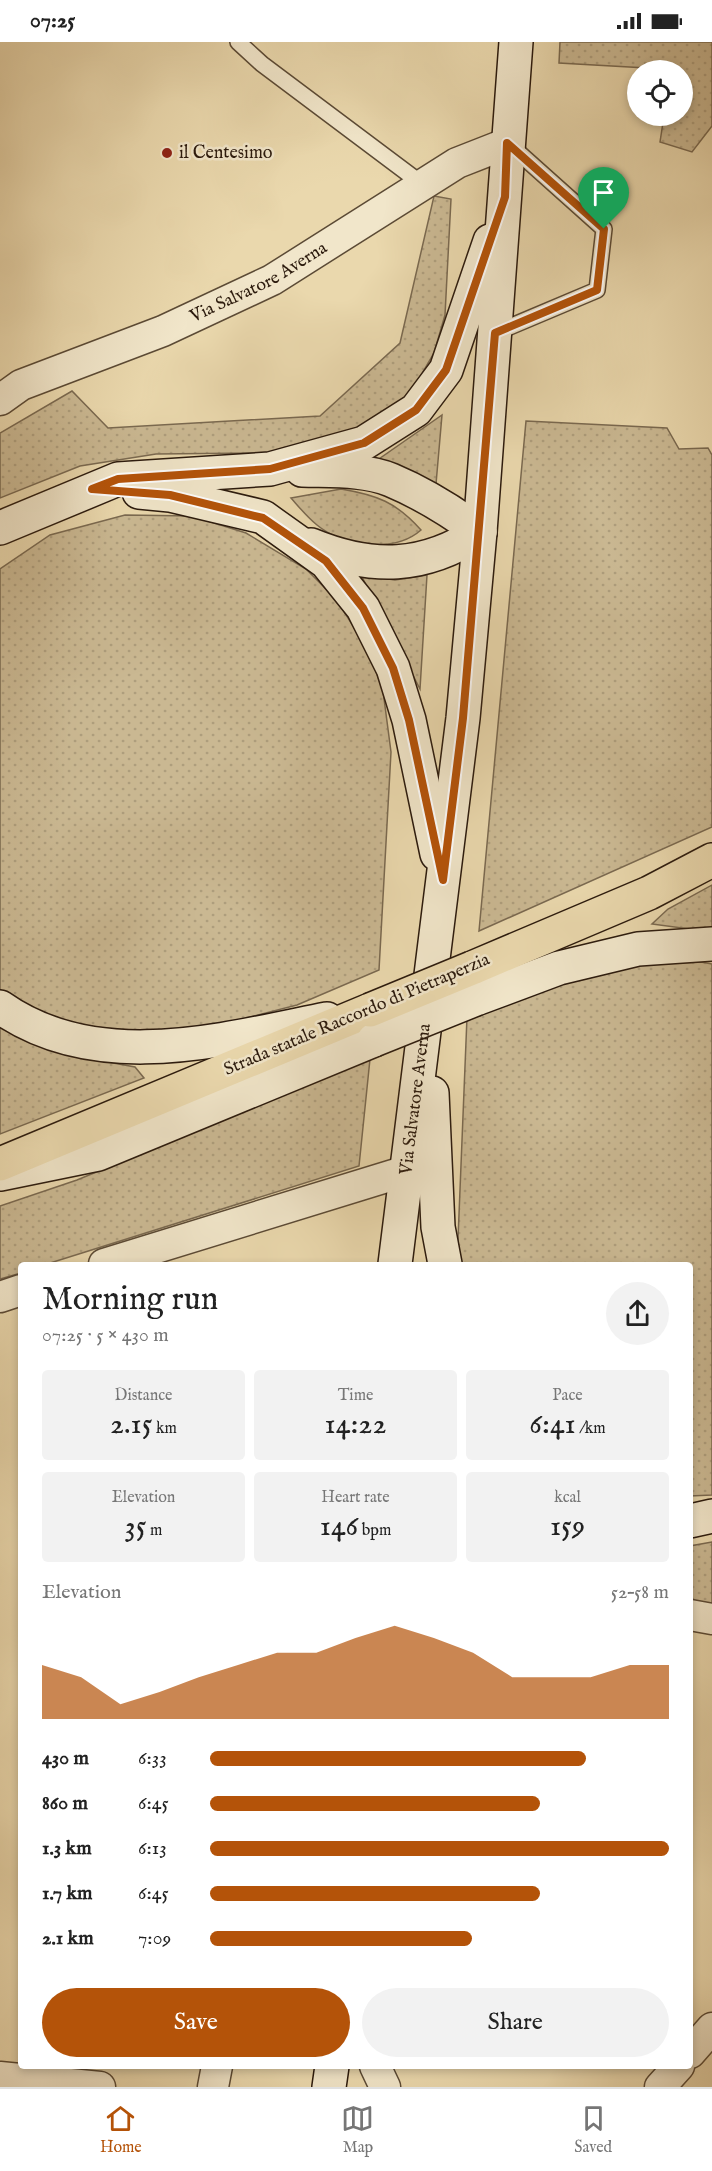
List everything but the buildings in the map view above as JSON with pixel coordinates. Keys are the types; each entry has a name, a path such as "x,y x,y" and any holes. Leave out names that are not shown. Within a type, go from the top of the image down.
{"main road":[{"name":"Via Salvatore Averna","path":"395,1262 463,718 480,532 516,42"},
{"path":"270,469 364,443 416,410 446,370 505,197"},
{"path":"0,528 118,479 270,469 349,472 390,480 463,519 480,532 463,543 429,558 400,562 342,558 292,538"},
{"path":"92,489 170,495 263,518 326,561 363,608 393,668 409,720 443,880"},
{"name":"Strada statale Raccordo di Pietraperzia","path":"0,1164 372,1025 474,983 712,860"},
{"path":"474,983 559,968 638,949 712,944"},
{"path":"428,1004 438,1227 445,1262"},
{"path":"0,1007 18,1019 66,1038 143,1047 210,1043 372,1025"},
{"path":"0,1174 98,1154 372,1025"},
{"path":"693,1520 712,1516"},
{"path":"329,2087 332,2069"}],"street":[{"name":"Via Salvatore Averna","path":"0,400 21,385 163,331 272,280 457,163 507,143"},
{"path":"110,1262 406,1171"},
{"path":"0,1297 18,1291"},
{"path":"693,1616 712,1619"},
{"path":"693,2050 712,2028"},
{"path":"213,2087 216,2069"},
{"path":"376,2069 385,2087"},
{"path":"660,2087 676,2069"},
{"path":"0,2077 100,2087"}],"lane":[{"path":"238,42 262,64 422,184"},
{"path":"495,333 597,290 604,229 507,143"}],"shaded area":[{"path":"560,42 712,42 712,126 692,152 660,142 662,126 693,126 693,60 627,60 627,67 559,63"},
{"path":"434,196 451,199 445,315 434,353 409,396 348,435 269,453 156,454 80,466 0,498 0,433 72,391 108,428 320,416 400,343"},
{"path":"442,415 436,484 376,461"},
{"path":"526,421 667,428 679,449 708,448 712,455 712,827 479,931"},
{"path":"341,489 385,501 412,520 421,530 397,542 369,544 354,542 317,525 291,498"},
{"path":"125,515 192,516 246,533 306,569 337,600 369,652 383,691 391,752 379,970 297,1005 223,1024 151,1033 68,1024 11,997 0,989 0,569 50,535"},
{"path":"361,575 395,580 427,575 420,689"},
{"path":"712,885 712,932 652,924 668,909"},
{"path":"701,962 712,964 712,1495 693,1496 693,1262 457,1262 467,1017 569,982 635,965"},
{"path":"0,1027 59,1053 135,1067 144,1078 0,1134"},
{"path":"370,1059 359,1166 53,1262 18,1262 18,1274 0,1279 0,1206 77,1180"},
{"path":"712,1542 712,1608 693,1602 693,1545"}],"place":[{"name":"il Centesimo","path":"167,153"}],"route":[{"path":"507,143 604,229 597,290 495,333 463,718 443,880 409,720 393,668 363,608 326,561 263,518 170,495 92,489 118,479 270,469 364,443 416,410 446,370 505,197 507,143"}]}
